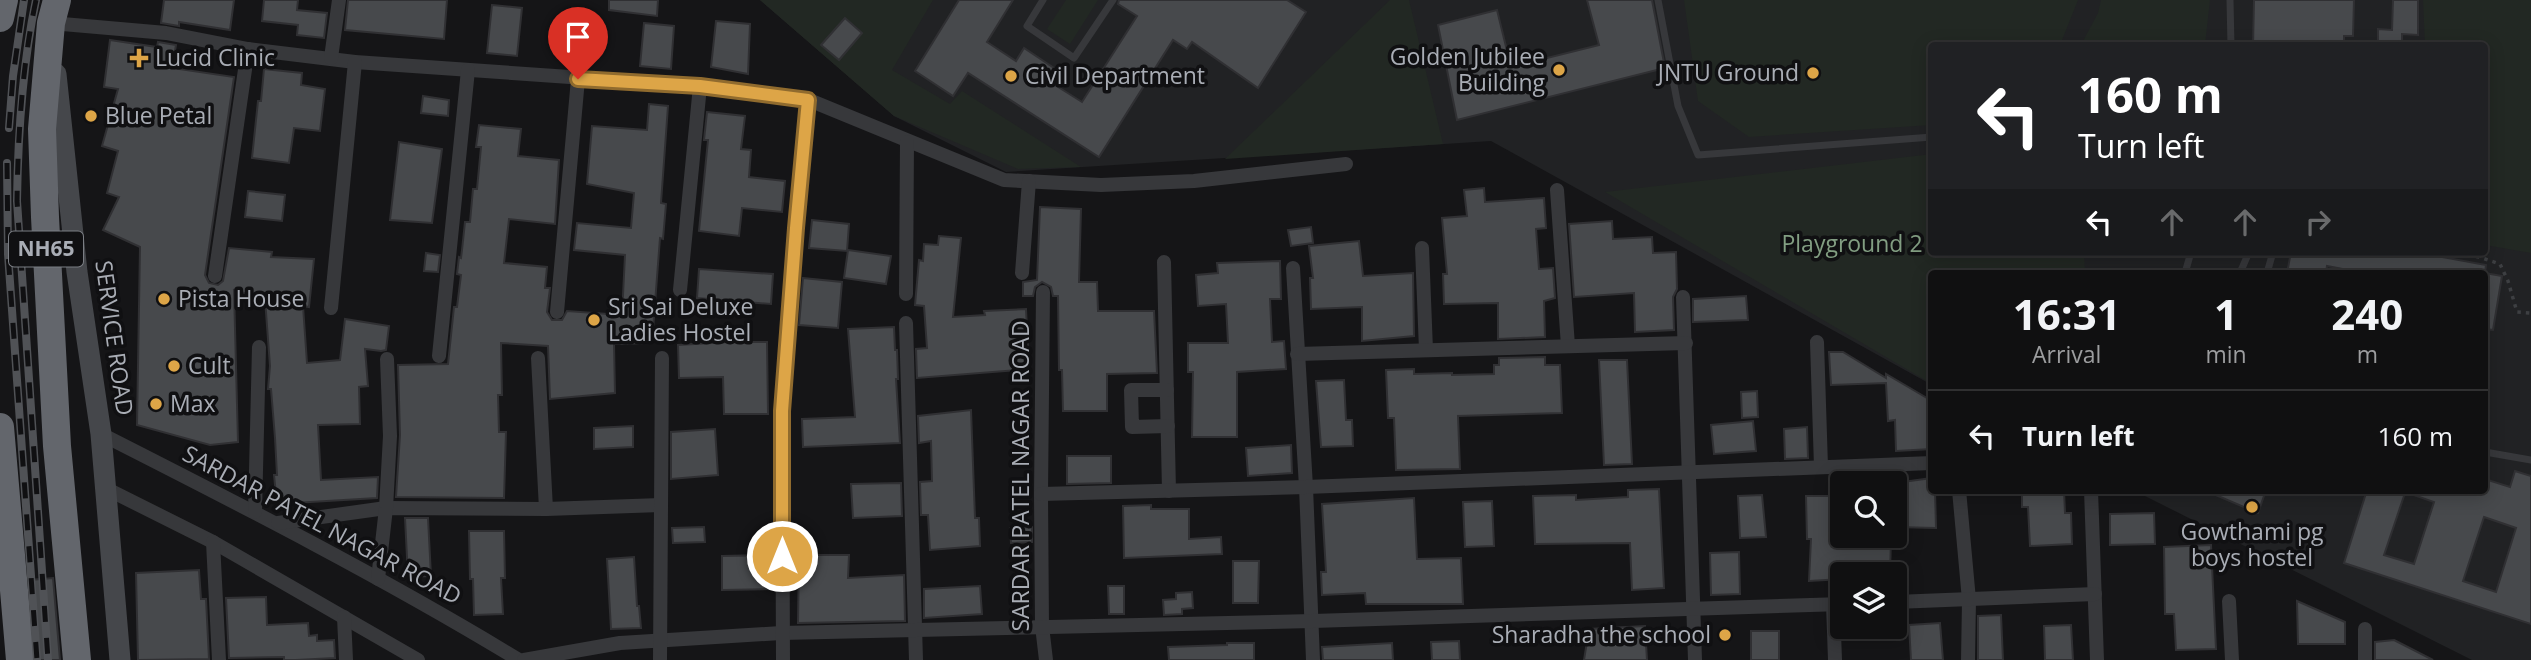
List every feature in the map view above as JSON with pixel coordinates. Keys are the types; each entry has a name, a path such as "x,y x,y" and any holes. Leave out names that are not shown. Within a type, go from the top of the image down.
{"highway":[{"path":"0,18 4,0"},
{"name":"NH65","path":"54,12 42,129 57,446 77,660"},
{"path":"0,427 20,660"}],"street":[{"path":"331,58 339,0"},
{"path":"54,12 248,49 355,62 700,86 808,100 1004,180 1101,185 1194,181 1346,164"},
{"name":"SERVICE ROAD","path":"54,12 77,272 101,435 120,660"},
{"path":"215,276 248,49"},
{"path":"331,308 355,62"},
{"path":"439,356 468,70"},
{"path":"557,312 578,79"},
{"path":"680,290 700,86"},
{"path":"783,660 782,411 808,100"},
{"path":"905,294 907,142"},
{"path":"1022,273 1029,181"},
{"path":"1557,190 1568,346"},
{"path":"1422,248 1426,350"},
{"path":"1164,262 1170,491"},
{"path":"1293,268 1313,660"},
{"name":"SARDAR PATEL NAGAR ROAD","path":"1043,292 1042,626 1046,660"},
{"path":"1683,297 1695,660"},
{"path":"906,323 916,660"},
{"path":"1817,342 1821,467"},
{"path":"1297,354 1686,343"},
{"path":"255,512 259,347"},
{"path":"538,358 546,509"},
{"path":"660,660 662,358"},
{"path":"378,579 390,436 387,359"},
{"path":"1167,390 1131,390 1132,427 1168,426"},
{"name":"SARDAR PATEL NAGAR ROAD","path":"101,435 278,523 522,660"},
{"path":"1041,494 1306,487 1928,463"},
{"path":"105,488 213,542 418,660"},
{"path":"1959,494 1969,600 1968,660"},
{"path":"2091,494 2097,660"},
{"path":"278,523 386,508 546,509 661,505"},
{"path":"213,542 219,660"},
{"path":"1907,602 2095,594"},
{"path":"2229,601 2232,660"},
{"path":"522,660 620,643 781,633 1313,621 1830,604"},
{"path":"344,617 346,660"},
{"path":"2365,629 2365,660"},
{"path":"1835,660 1836,639"}],"lane":[{"path":"1043,0 1027,26 1074,58 1113,0"},
{"path":"1658,0 1678,106 1698,155 1928,137"},
{"path":"2230,0 2231,42"},
{"path":"2488,453 2531,460"}],"path":[{"path":"2473,256 2500,264 2517,312 2531,313"}],"shaded area":[{"path":"760,0 2531,0 2531,660 2472,660 2141,494 2488,494 2488,270 1928,270 1928,383 1491,141 1006,172 894,116"}],"green space":[{"path":"760,0 933,0 892,70 950,104 962,91 1081,167 1018,169 894,116"},
{"path":"1066,0 1098,0 1070,44 1047,29"},
{"path":"1390,0 1409,0 1443,144 1225,159"},
{"name":"JNTU Ground","path":"1684,0 2078,0 2061,42 1928,42 1928,125 1749,137 1698,101"},
{"path":"2101,0 2210,0 2205,42 2083,42 2098,13"},
{"path":"2423,0 2531,0 2531,253 2488,246 2488,42 2425,42"},
{"name":"Playground 2","path":"1928,154 1928,256 2084,256 2085,270 1928,270 1928,382 1605,192"}],"building":[{"path":"164,0 234,0 230,30 179,22 179,26 161,23"},
{"path":"264,0 298,0 297,10 327,13 324,38 297,35 298,25 262,21"},
{"path":"348,0 447,0 444,39 345,30"},
{"path":"609,0 658,0 657,16 609,10"},
{"path":"959,0 1013,0 987,42 1016,61 1024,48 1054,68 1047,80 1082,102 1137,16 1118,4 1119,0 1287,0 1306,12 1258,88 1192,42 1187,49 1173,40 1099,157 968,73 953,96 915,71"},
{"path":"1587,0 1652,0 1665,68 1457,120 1438,25 1497,10 1511,67 1599,45"},
{"path":"2254,0 2354,0 2353,36 2344,36 2344,42 2253,42"},
{"path":"2393,0 2418,0 2418,35 2402,34 2402,42 2378,42 2378,29 2392,30"},
{"path":"492,5 522,8 517,56 487,53"},
{"path":"845,18 862,33 839,60 821,45"},
{"path":"716,21 750,24 748,74 711,67"},
{"path":"644,23 674,26 671,69 640,66"},
{"path":"110,40 157,47 158,42 176,45 172,68 234,77 205,275 209,283 218,285 223,281 229,248 272,252 271,257 314,259 309,307 303,306 307,363 340,360 345,319 389,326 386,350 365,349 368,386 359,387 360,424 318,425 321,480 378,477 377,498 277,504 274,475 277,475 275,438 271,389 268,389 270,366 265,299 234,290 238,442 210,445 137,425 140,247 103,230 119,197 107,193 118,151 102,146 118,89 104,87"},
{"path":"264,69 302,73 301,85 325,89 320,131 294,128 289,163 252,158"},
{"path":"423,96 449,100 448,116 421,113"},
{"path":"649,104 668,106 661,203 666,204 663,239 660,238 652,343 614,344 615,393 550,399 548,346 501,343 502,395 498,395 499,432 506,432 504,498 396,497 400,435 398,365 448,364 454,307 457,307 461,275 457,274 459,257 461,258 465,222 470,222 473,189 477,189 481,147 476,147 479,125 521,129 518,156 559,160 555,224 509,219 504,263 547,267 545,288 550,288 547,312 552,320 562,320 567,311 622,315 625,255 574,250 577,223 631,228 634,193 587,184 592,126 647,130"},
{"path":"707,112 745,116 741,149 751,150 749,177 785,181 782,212 742,208 739,236 699,231 708,140 704,140"},
{"path":"399,142 442,149 432,223 390,220"},
{"path":"1484,188 1485,202 1544,198 1546,228 1536,229 1539,269 1553,268 1555,298 1544,301 1545,337 1498,339 1498,303 1444,304 1443,274 1447,274 1442,218 1467,216 1464,190"},
{"path":"248,191 285,195 282,221 245,217"},
{"path":"1040,207 1081,209 1079,282 1097,282 1098,311 1154,311 1157,373 1107,374 1107,411 1063,411 1062,370 1059,370 1058,296 1053,296 1051,287 1042,282 1035,287 1033,296 1023,296 1023,282 1037,280"},
{"path":"812,220 849,224 847,251 809,248"},
{"path":"1612,221 1613,239 1652,237 1653,253 1676,252 1674,330 1635,332 1634,293 1574,297 1569,224"},
{"path":"1311,227 1313,243 1291,246 1288,230"},
{"path":"939,236 961,238 953,317 985,315 984,311 1026,309 1029,369 917,378 916,349 927,348 924,306 915,305 919,260 923,261 924,244 938,245"},
{"path":"1359,241 1363,276 1413,273 1414,336 1362,341 1362,307 1311,309 1310,278 1313,278 1309,246"},
{"path":"848,250 891,256 886,284 844,278"},
{"path":"426,253 440,255 438,272 424,271"},
{"path":"2290,256 2437,256 2486,265 2485,270 2348,270 2327,266 2326,270 2288,270"},
{"path":"1280,261 1281,299 1270,299 1272,342 1284,341 1286,369 1237,372 1237,437 1192,437 1193,372 1188,372 1188,343 1228,343 1226,304 1198,306 1196,275 1218,273 1217,263"},
{"path":"699,269 773,274 771,304 697,298"},
{"path":"2488,274 2502,276 2493,330 2488,329"},
{"path":"803,278 842,282 838,328 799,325"},
{"path":"1746,296 1748,320 1693,322 1693,299"},
{"path":"894,327 900,443 803,447 802,419 855,417 848,329"},
{"path":"767,342 768,414 724,414 723,377 679,378 678,345"},
{"path":"1829,352 1843,352 1886,378 1886,374 1928,399 1928,449 1896,451 1895,420 1888,421 1886,383 1831,385"},
{"path":"1545,357 1545,365 1560,365 1562,413 1458,416 1460,469 1396,470 1394,418 1388,418 1386,370 1414,369 1414,374 1494,374 1494,365 1499,365 1499,358"},
{"path":"1599,360 1627,360 1632,464 1604,465"},
{"path":"1344,380 1346,420 1352,420 1353,446 1321,447 1316,381"},
{"path":"1757,391 1758,417 1742,418 1741,392"},
{"path":"971,410 975,518 979,518 980,546 930,550 928,515 921,515 920,482 932,481 931,441 919,443 918,416"},
{"path":"1753,421 1756,451 1714,454 1711,425"},
{"path":"633,426 633,447 594,449 594,428"},
{"path":"1807,427 1808,458 1785,459 1784,429"},
{"path":"715,429 718,475 671,479 671,432"},
{"path":"1291,445 1292,473 1248,476 1246,448"},
{"path":"1067,456 1111,456 1111,483 1067,484"},
{"path":"2515,471 2531,476 2531,624 2344,563 2366,494 2405,494 2384,555 2414,564 2434,502 2411,494 2488,494 2488,480 2510,487","holes":["2484,517 2516,528 2496,592 2463,581"]},
{"path":"1928,479 1928,494 1935,494 1936,528 1907,527 1907,481"},
{"path":"901,483 902,516 853,518 851,484"},
{"path":"1659,489 1664,588 1632,590 1630,543 1535,544 1533,496 1576,495 1576,500 1628,497 1628,490"},
{"path":"2022,494 2064,494 2065,513 2071,513 2072,544 2030,546 2028,507 2022,507"},
{"path":"2213,494 2265,494 2258,513"},
{"path":"1762,495 1766,537 1740,538 1738,496"},
{"path":"1806,496 1830,496 1830,548 1891,548 1890,562 1830,562 1830,580 1809,581 1811,539 1807,539"},
{"path":"1414,498 1417,559 1461,558 1463,604 1366,604 1365,593 1322,595 1321,572 1326,572 1322,504"},
{"path":"1492,501 1494,546 1465,547 1463,502"},
{"path":"1151,505 1151,509 1189,509 1189,539 1221,537 1222,554 1124,558 1123,506"},
{"path":"2154,513 2155,544 2110,545 2110,514"},
{"path":"405,518 428,518 431,576 408,577"},
{"path":"704,527 705,542 673,543 672,528"},
{"path":"1032,527 1032,542 1011,543 1010,528"},
{"path":"469,531 504,531 505,578 501,578 503,614 474,615"},
{"path":"2211,545 2216,649 2176,650 2174,614 2165,614 2164,547"},
{"path":"1739,552 1740,594 1711,595 1710,553"},
{"path":"770,555 771,589 722,590 722,556"},
{"path":"799,555 849,555 848,578 904,575 905,621 798,623"},
{"path":"634,557 641,628 611,629 607,559"},
{"path":"1233,561 1259,561 1258,603 1233,603"},
{"path":"199,570 201,599 206,599 209,659 138,660 136,573"},
{"path":"53,578 60,660 36,660 30,580"},
{"path":"980,586 982,614 924,618 924,589"},
{"path":"1108,586 1124,586 1124,614 1109,614"},
{"path":"1192,592 1193,608 1182,609 1182,614 1164,615 1163,600 1176,599 1176,593"},
{"path":"266,597 267,625 308,623 309,636 317,635 317,641 334,640 335,658 229,658 226,598"},
{"path":"2297,601 2345,622 2345,644 2298,644"},
{"path":"2001,615 2003,660 1978,660 1978,616"},
{"path":"1940,623 1943,660 1911,660 1909,625"},
{"path":"2071,625 2073,660 2045,660 2044,626"},
{"path":"1645,626 1647,660 1584,660 1589,629"},
{"path":"1751,631 1779,631 1779,660 1751,660"},
{"path":"2394,640 2433,660 2375,660 2375,642"},
{"path":"1459,641 1460,660 1432,660 1431,642"},
{"path":"1254,643 1254,660 1169,660 1168,647"},
{"path":"1392,643 1393,660 1323,660 1322,647"}],"railway":[{"path":"9,128 24,0"},
{"path":"36,0 22,100 17,201 48,660"},
{"path":"7,163 8,254 37,660"}],"place":[{"name":"Lucid Clinic","path":"139,58"},
{"name":"Golden Jubilee Building","path":"1559,70"},
{"name":"JNTU Ground","path":"1813,73"},
{"name":"Civil Department","path":"1011,76"},
{"name":"Blue Petal","path":"91,116"},
{"name":"Pista House","path":"164,299"},
{"name":"Sri Sai Deluxe Ladies Hostel","path":"594,320"},
{"name":"Cult","path":"174,366"},
{"name":"Max","path":"156,404"},
{"name":"Gowthami pg boys hostel","path":"2252,507"},
{"name":"Sharadha the school","path":"1725,635"}],"route":[{"path":"578,79 700,86 808,100 782,411 782,556"}]}
